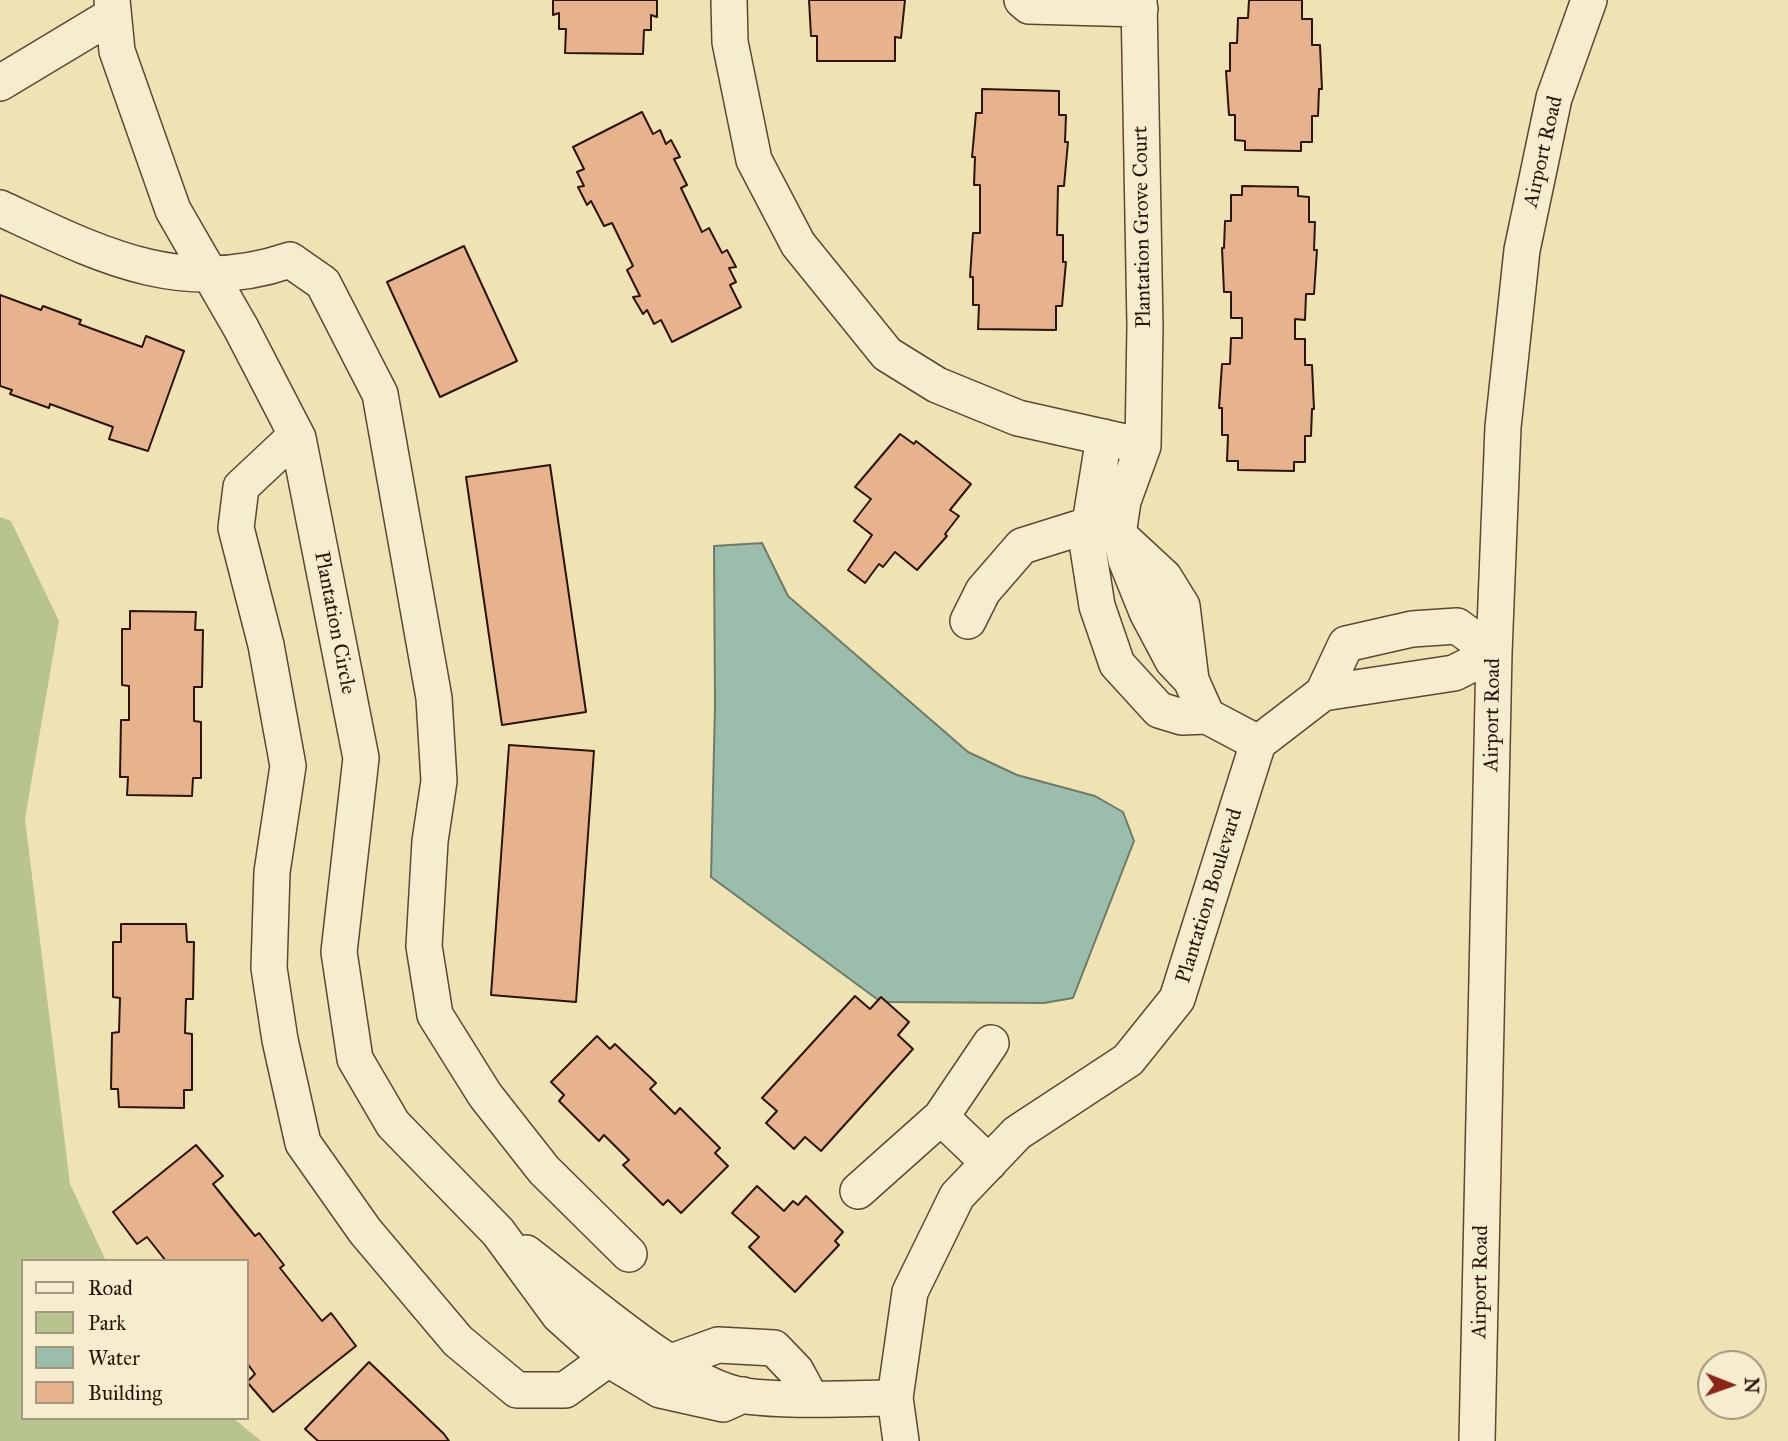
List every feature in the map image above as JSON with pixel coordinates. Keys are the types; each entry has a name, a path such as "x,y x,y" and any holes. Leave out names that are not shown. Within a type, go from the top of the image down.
{"street":[{"path":"729,0 730,42 754,160 798,244 887,354 937,385 1018,418 1143,446"},
{"name":"Plantation Grove Court","path":"1022,0 1029,6 1140,4 1145,327 1143,446 1123,500 1119,528 1099,533"},
{"name":"Airport Road","path":"1477,1441 1494,653 1503,427 1522,250 1554,98 1590,0"},
{"path":"0,83 113,8"},
{"name":"Plantation Circle","path":"113,8 117,51 173,210 210,273 298,438 361,758 339,952 355,1059 393,1124 498,1233"},
{"path":"0,208 111,259 182,274 257,271 290,260 323,283 380,394 434,698 439,781 430,841 424,946 435,1015 485,1095 544,1170 629,1254"},
{"name":"Plantation Grove Court","path":"1104,437 1097,606 1117,664 1160,710 1194,716 1258,743"},
{"path":"298,438 289,442 241,487 236,528 266,645 289,766 272,872 269,968 280,1040 303,1143 365,1231 458,1340 517,1390 565,1390 608,1359"},
{"path":"968,621 983,591 1022,546 1099,533"},
{"name":"Plantation Grove Court","path":"1099,533 1173,661 1192,680 1194,716"},
{"path":"1258,743 1323,693 1346,644 1412,629 1457,626 1494,653 1454,673 1323,693"},
{"name":"Plantation Boulevard","path":"901,1441 895,1398 910,1292 957,1196 1017,1133 1128,1060 1177,999 1258,743"},
{"path":"858,1191 941,1117 991,1043"},
{"path":"941,1117 989,1163"},
{"path":"498,1233 559,1315 608,1359 660,1390 723,1404 743,1395"},
{"path":"498,1233 695,1378 743,1395 895,1398"},
{"path":"671,1362 718,1345 774,1348 796,1371 810,1397"}],"green space":[{"path":"0,517 11,521 59,621 25,819 70,1184 105,1259 21,1259 21,1420 235,1420 261,1441 0,1441"}],"water":[{"path":"762,543 788,596 968,752 1017,775 1095,796 1123,812 1134,841 1073,998 1044,1003 881,1002 711,877 715,706 714,546"}],"building":[{"path":"553,0 657,0 657,17 651,15 651,30 644,30 643,54 565,53 566,29 559,29 559,13 553,15"},
{"path":"809,0 905,0 901,38 895,37 895,61 817,61 817,36 811,36"},
{"path":"1249,0 1302,0 1302,19 1312,19 1312,45 1320,45 1322,89 1319,89 1318,116 1312,116 1312,142 1301,142 1301,151 1245,150 1245,141 1235,140 1235,115 1229,115 1226,71 1230,71 1230,43 1237,43 1238,18 1248,18"},
{"path":"982,89 1059,91 1059,115 1066,115 1065,142 1068,142 1064,186 1058,186 1057,235 1063,235 1063,262 1066,262 1062,306 1056,306 1056,330 978,329 979,305 973,305 973,277 970,277 973,233 980,233 980,185 974,185 975,157 972,157 976,113 982,113"},
{"path":"642,112 653,134 660,130 666,144 671,140 680,157 674,159 687,185 681,188 702,232 709,228 722,253 727,250 736,267 729,268 736,282 730,285 741,307 672,342 661,320 654,324 647,310 643,314 633,297 640,296 627,270 633,266 612,223 604,226 591,201 587,205 578,187 584,186 577,172 584,169 573,147"},
{"path":"1242,186 1298,187 1298,196 1309,197 1309,222 1315,222 1314,250 1317,250 1314,294 1306,294 1305,320 1295,319 1295,339 1305,339 1305,365 1312,365 1314,409 1311,436 1305,436 1305,462 1294,462 1294,471 1238,470 1238,461 1227,461 1228,435 1222,435 1222,408 1219,408 1222,364 1230,364 1231,338 1242,338 1242,318 1231,318 1231,292 1224,292 1222,248 1225,221 1231,221 1231,195 1242,195"},
{"path":"464,246 517,361 440,397 387,282"},
{"path":"0,295 41,310 43,306 81,320 79,324 142,347 146,336 184,351 148,451 109,439 113,427 50,404 49,408 10,394 12,390 0,386"},
{"path":"900,434 914,444 916,441 971,484 950,510 959,516 945,534 947,536 917,570 895,552 883,567 879,564 865,583 848,570 872,535 854,521 871,499 855,487"},
{"path":"550,465 586,712 502,725 466,477"},
{"path":"130,611 196,612 195,630 203,630 202,687 194,687 194,721 201,722 201,778 193,778 192,796 127,795 128,777 120,777 121,720 129,720 129,686 122,685 122,629 130,629"},
{"path":"509,745 594,751 576,1002 491,995"},
{"path":"121,924 186,924 187,942 194,942 193,999 186,999 185,1033 192,1034 192,1090 184,1090 184,1108 119,1107 118,1089 111,1089 112,1033 119,1032 120,998 113,997 113,942 121,942"},
{"path":"855,996 870,1009 881,997 909,1022 898,1035 913,1049 821,1151 805,1137 794,1149 766,1123 777,1111 762,1098"},
{"path":"597,1036 610,1049 615,1044 656,1083 650,1089 675,1114 680,1108 720,1148 715,1153 728,1166 681,1213 668,1200 663,1205 623,1165 629,1160 604,1135 599,1141 559,1101 564,1095 551,1082"},
{"path":"196,1145 223,1176 213,1184 255,1236 259,1233 284,1265 280,1268 322,1321 331,1313 356,1346 273,1412 248,1383 255,1374 248,1364 248,1259 164,1259 147,1237 137,1244 113,1212"},
{"path":"757,1186 784,1211 793,1201 798,1205 806,1196 843,1232 835,1241 839,1245 795,1292 749,1247 759,1237 732,1213"},
{"path":"369,1362 449,1441 318,1441 305,1429"}]}
